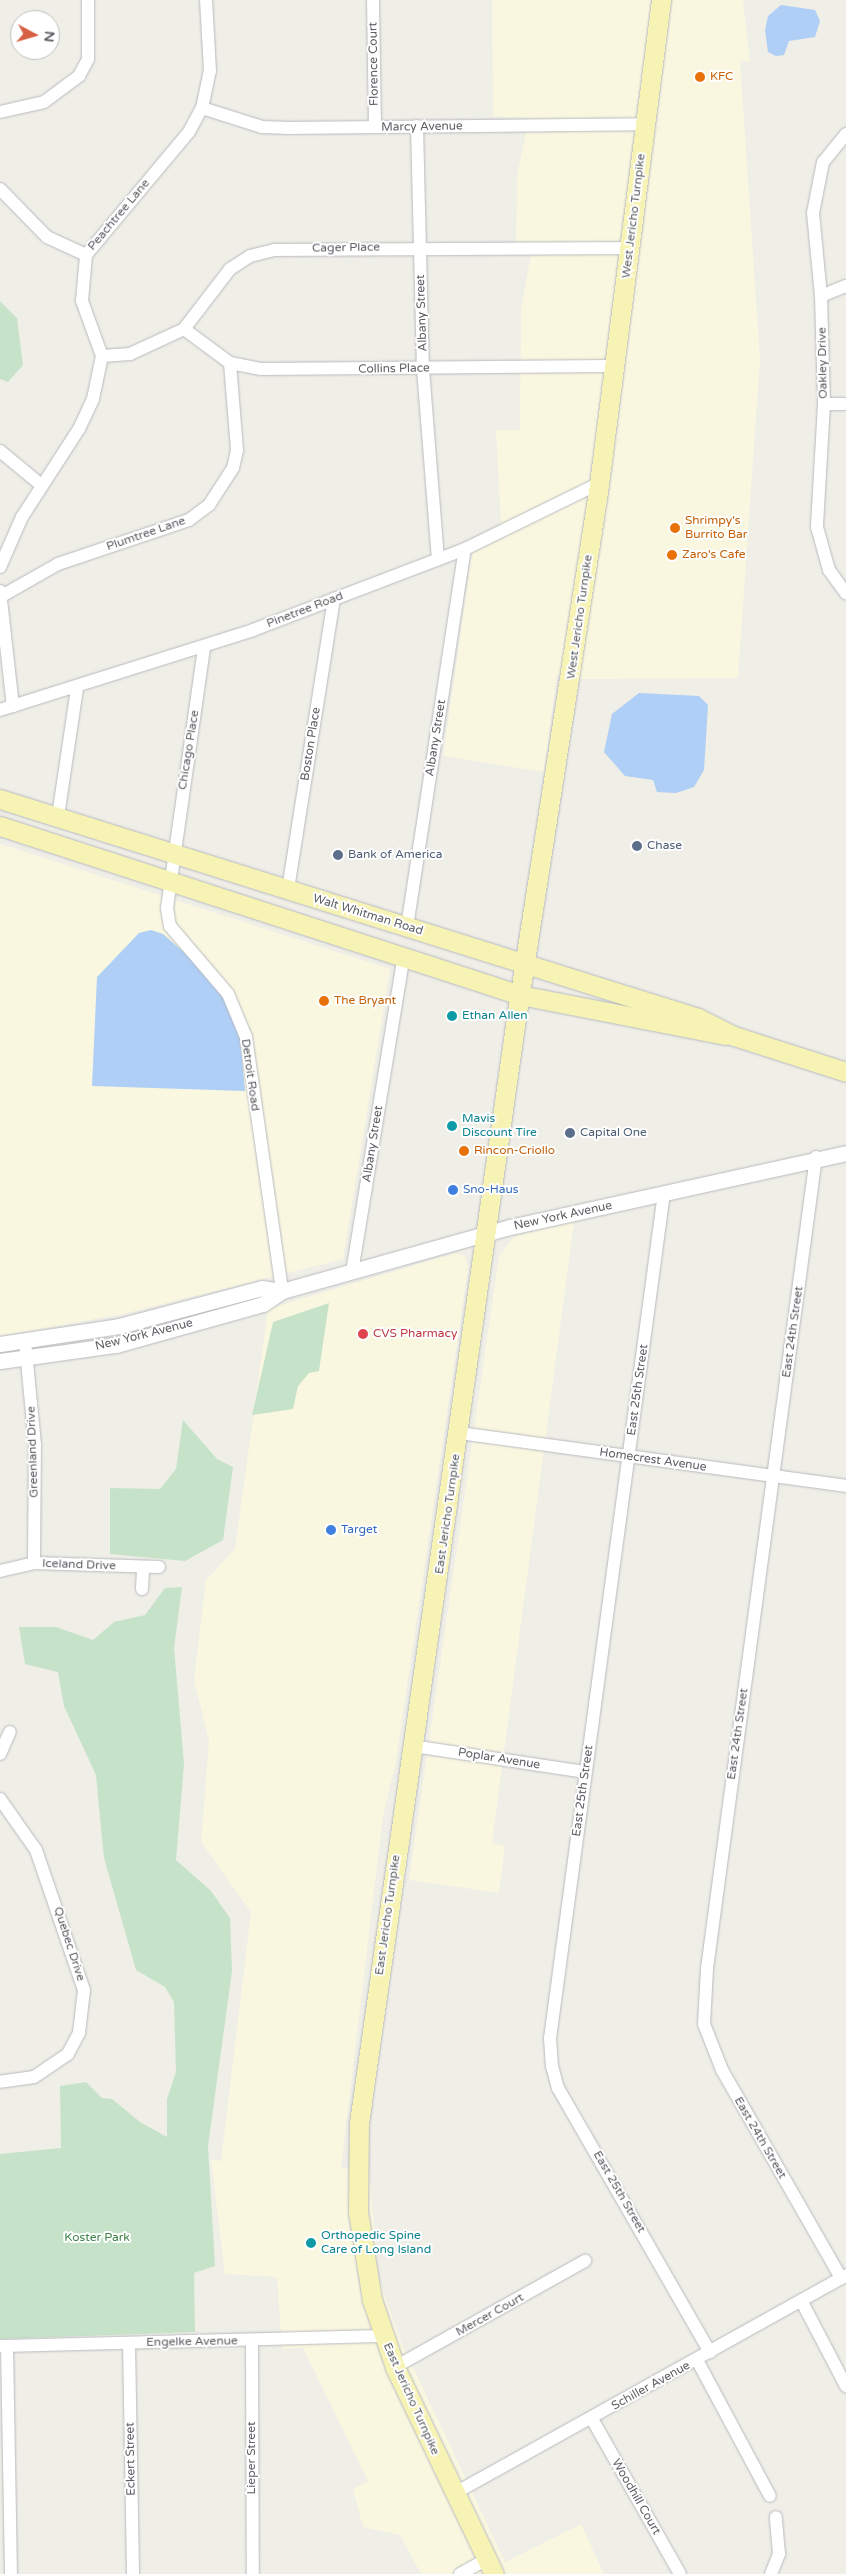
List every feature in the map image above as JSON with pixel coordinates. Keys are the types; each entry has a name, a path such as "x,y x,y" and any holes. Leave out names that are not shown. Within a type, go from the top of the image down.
{"main road":[{"name":"West Jericho Turnpike","path":"488,1233 520,995 600,483 661,0"},
{"name":"Walt Whitman Road","path":"0,798 525,966 698,1018 734,1036 845,1069"},
{"name":"Walt Whitman Road","path":"0,826 170,879 520,995 698,1033 734,1036"},
{"name":"East Jericho Turnpike","path":"488,1233 413,1746 357,2155 363,2250 383,2336 395,2368 491,2567"}],"street":[{"path":"0,112 44,102 79,76 88,59 88,0"},
{"name":"Peachtree Lane","path":"102,356 82,301 86,255 189,132 202,108 210,71 206,0"},
{"name":"Florence Court","path":"373,0 375,127"},
{"name":"Marcy Avenue","path":"202,108 262,127 645,124"},
{"name":"Albany Street","path":"417,126 423,369 438,559"},
{"name":"Oakley Drive","path":"846,134 823,162 815,187 824,404 817,527 829,570 846,593"},
{"path":"0,189 47,237 86,255"},
{"name":"Cager Place","path":"102,356 130,354 184,329 224,275 250,256 274,250 420,247 630,248"},
{"path":"821,296 846,286"},
{"name":"Collins Place","path":"184,329 230,362 287,371 615,366"},
{"path":"0,566 4,548 40,484 79,429 93,398 102,356"},
{"name":"Plumtree Lane","path":"0,597 58,564 189,520 209,505 233,468 237,450 230,362"},
{"path":"824,404 846,404"},
{"path":"0,451 40,484"},
{"name":"Pinetree Road","path":"0,710 77,689 204,648 334,599 464,549 600,483"},
{"name":"Albany Street","path":"407,927 464,549"},
{"path":"0,591 13,706"},
{"name":"Boston Place","path":"288,889 334,599"},
{"name":"Chicago Place","path":"174,853 204,648"},
{"path":"58,816 77,689"},
{"name":"Detroit Road","path":"174,853 170,879 170,926 228,994 246,1037 282,1291"},
{"name":"Albany Street","path":"352,1272 404,956"},
{"name":"New York Avenue","path":"0,1360 116,1345 263,1304 282,1291 488,1233 816,1157 846,1153"},
{"name":"East 24th Street","path":"816,1157 773,1477 704,2024 722,2070 843,2276"},
{"name":"East 25th Street","path":"664,1193 550,2038 552,2066 558,2088 710,2352"},
{"name":"New York Avenue","path":"0,1344 120,1326 262,1288 282,1291"},
{"name":"Greenland Drive","path":"25,1341 35,1444 34,1563"},
{"name":"Homecrest Avenue","path":"460,1433 846,1486"},
{"name":"Iceland Drive","path":"0,1571 34,1563 159,1567"},
{"path":"142,1589 143,1567"},
{"path":"0,1754 10,1732"},
{"name":"Poplar Avenue","path":"413,1746 585,1772"},
{"name":"Quebec Drive","path":"0,1799 36,1850 84,1990 79,2033 68,2054 34,2077 0,2082"},
{"name":"Mercer Court","path":"395,2368 586,2261"},
{"name":"Schiller Avenue","path":"455,2493 802,2302 843,2276"},
{"path":"802,2302 846,2386"},
{"name":"Engelke Avenue","path":"4,2346 252,2342 383,2336"},
{"name":"Lieper Street","path":"252,2342 253,2574"},
{"name":"Eckert Street","path":"129,2343 133,2574"},
{"path":"4,2346 11,2574"},
{"path":"697,2360 770,2496"},
{"name":"Woodhill Court","path":"592,2419 680,2574"},
{"path":"771,2574 779,2554 776,2517"},
{"path":"460,2574 491,2567"}],"shaded area":[{"path":"492,0 743,0 750,62 740,61 760,359 738,678 584,679 557,675 544,772 443,756 474,540 501,525 496,430 520,430 521,309 531,255 516,254 517,175 529,118 493,117"},
{"path":"0,844 390,969 343,1259 123,1314 0,1336"},
{"path":"574,1222 492,1843 505,1846 499,1893 409,1880 499,1256 515,1236"},
{"path":"455,1253 465,1256 468,1269 396,1761 383,1816 341,2168 369,2171 379,2279 401,2342 505,2562 581,2524 604,2574 421,2574 400,2535 363,2527 353,2489 368,2481 303,2348 282,2349 277,2277 225,2274 211,2160 221,2161 251,1912 201,1842 209,1741 194,1680 206,1580 235,1549 268,1309"}],"green space":[{"path":"0,301 17,318 23,365 8,382 0,379"},
{"path":"329,1303 319,1371 309,1373 298,1386 293,1409 252,1415 273,1322"},
{"path":"183,1420 217,1459 233,1467 223,1540 185,1561 110,1554 110,1488 160,1489 176,1469"},
{"name":"Koster Park","path":"182,1587 174,1648 184,1764 176,1860 211,1891 230,1918 232,1971 208,2146 215,2266 194,2273 195,2332 0,2339 0,2154 61,2148 60,2086 86,2082 102,2098 112,2099 140,2122 167,2137 167,2099 176,2072 174,2002 165,1987 136,1970 104,1858 96,1775 64,1706 58,1672 25,1664 19,1627 56,1627 93,1640 114,1622 145,1615 165,1588"}],"water":[{"path":"781,5 815,10 820,21 815,37 789,41 784,55 776,56 768,52 765,30 768,16"},
{"path":"639,693 699,696 708,705 704,770 694,787 676,793 657,792 653,780 625,776 604,752 612,714"},
{"path":"151,930 163,934 202,968 224,996 240,1036 245,1091 92,1086 97,977 139,933"}],"place":[{"name":"KFC","path":"700,77"},
{"name":"Shrimpy's Burrito Bar","path":"675,528"},
{"name":"Zaro's Cafe","path":"672,555"},
{"name":"Chase","path":"637,846"},
{"name":"Bank of America","path":"338,855"},
{"name":"The Bryant","path":"324,1001"},
{"name":"Ethan Allen","path":"452,1016"},
{"name":"Mavis Discount Tire","path":"452,1126"},
{"name":"Capital One","path":"570,1133"},
{"name":"Rincon-Criollo","path":"464,1151"},
{"name":"Sno-Haus","path":"453,1190"},
{"name":"CVS Pharmacy","path":"363,1334"},
{"name":"Target","path":"331,1530"},
{"name":"Orthopedic Spine Care of Long Island","path":"311,2243"}]}
